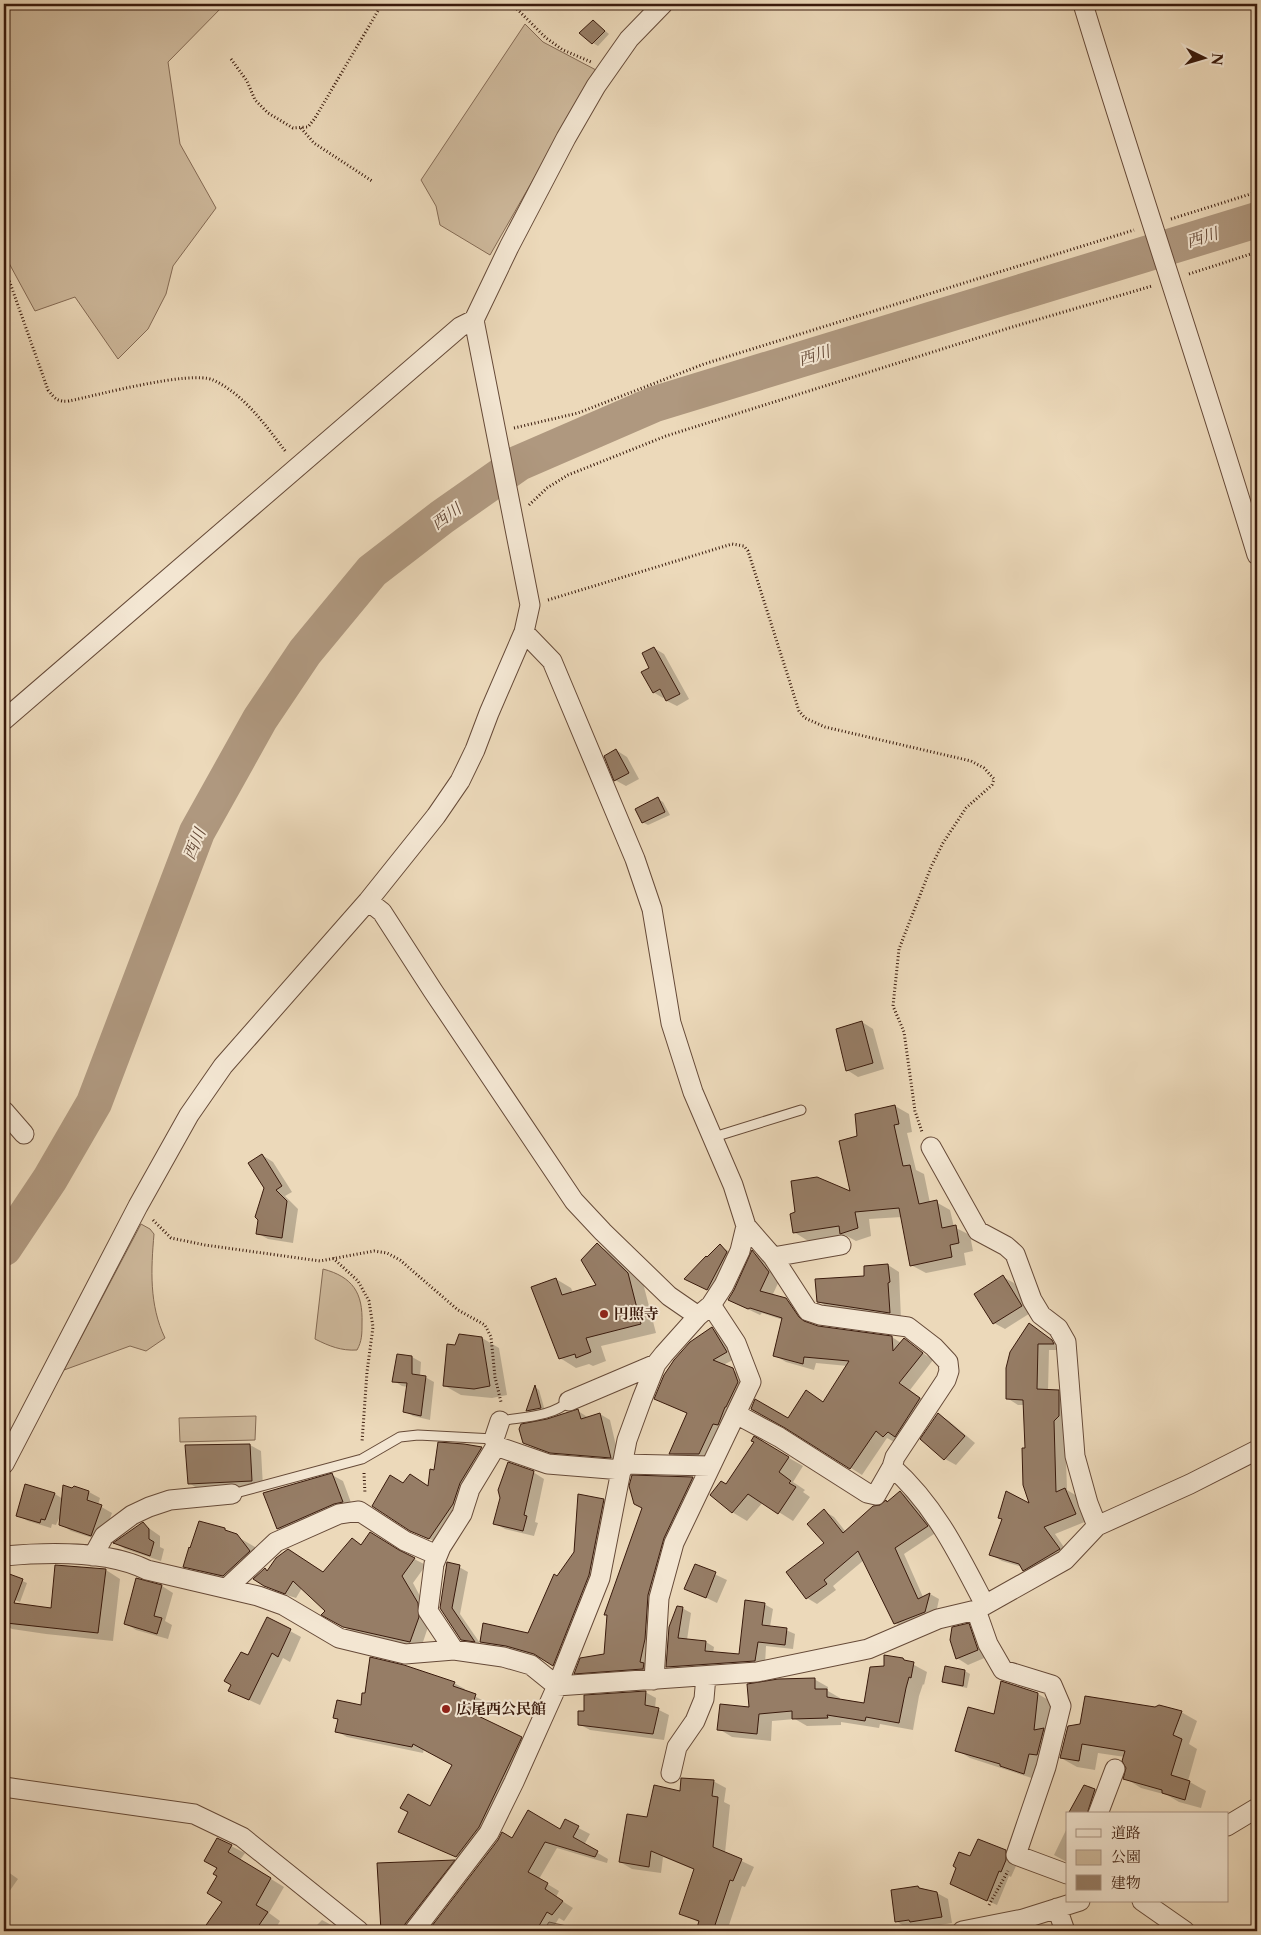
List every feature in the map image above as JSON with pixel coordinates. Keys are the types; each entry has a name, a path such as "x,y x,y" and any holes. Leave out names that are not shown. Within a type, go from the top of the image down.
{"street":[{"path":"4,1464 138,1206 188,1115 224,1066 368,901 436,816 460,781 475,750 524,632 530,605 474,320 509,247 566,138 608,69 629,39 663,4"},
{"path":"1083,4 1257,554"},
{"path":"4,720 460,327 474,320"},
{"path":"524,632 552,662 635,859 652,909 671,1023 693,1092 714,1137 733,1185 746,1226 773,1257 808,1310 820,1315 908,1327 934,1346 948,1362 946,1380 895,1457 892,1467 876,1495 867,1493 779,1437 736,1414"},
{"path":"368,901 382,912 574,1201 669,1296 705,1311 736,1343 751,1382 674,1543 659,1598 654,1680"},
{"path":"4,1112 24,1134"},
{"path":"931,1147 978,1231 1006,1246 1015,1254 1032,1300 1041,1315 1058,1328 1066,1342 1075,1456 1088,1503 1097,1526"},
{"path":"414,1931 489,1833 514,1782 557,1686 600,1578 627,1440 656,1364 705,1311 733,1267 740,1251 746,1226"},
{"path":"773,1257 841,1245"},
{"path":"569,1401 656,1364"},
{"path":"454,1650 428,1611 434,1564 440,1548 462,1514 470,1489 497,1435 548,1464 622,1467 710,1466"},
{"path":"4,1556 93,1556 133,1563 147,1570 227,1588 283,1605 339,1638 405,1654 454,1650 502,1657 531,1666 557,1686 757,1672 868,1649 938,1619 981,1607 1066,1560 1097,1526 1190,1484 1257,1450"},
{"path":"892,1467 925,1500 952,1540 981,1607 988,1644 1003,1670 1052,1685 1061,1706 1046,1767 1016,1855 1066,1874"},
{"path":"93,1556 104,1536 132,1516 149,1507 170,1500 232,1494"},
{"path":"227,1588 276,1542 339,1514 359,1511 405,1541 438,1555"},
{"path":"671,1773 677,1747 696,1721 704,1699 706,1676"},
{"path":"1099,1812 1115,1769"},
{"path":"4,1787 194,1814 242,1837 359,1931"},
{"path":"1228,1825 1257,1808"},
{"path":"962,1931 983,1929 1023,1919 1077,1902"},
{"path":"1143,1902 1185,1931"},
{"path":"1058,1908 1065,1931"}],"lane":[{"path":"714,1137 801,1110"},
{"path":"232,1494 362,1459 400,1437 418,1434 497,1435 564,1406 569,1401"}],"path":[{"path":"231,59 247,81 255,100 268,113 293,128 308,127 382,4"},
{"path":"512,4 546,38 563,50 608,69"},
{"path":"300,128 314,144 372,181"},
{"path":"497,440 578,413 704,364 1154,226 1257,192"},
{"path":"511,511 568,475 666,436 1257,252"},
{"path":"4,272 9,280 48,390 55,400 69,401 184,377 211,379 228,389 255,413 298,466"},
{"path":"530,605 732,544 744,546 748,551 799,711 805,718 825,727 971,761 984,768 994,779 992,785 966,808 943,843 931,867 899,949 893,1006 904,1032 915,1111 920,1129 931,1147"},
{"path":"138,1206 171,1238 205,1245 320,1261 374,1251 400,1260 458,1310 484,1325 491,1337 495,1377 502,1410 497,1435"},
{"path":"333,1258 358,1281 370,1301 373,1328 367,1372 362,1459 365,1515"},
{"path":"983,1929 988,1908 1016,1855"}],"green space":[{"path":"4,4 225,4 168,62 180,144 216,208 173,266 166,294 148,329 118,359 75,297 35,311 4,254"},
{"path":"525,24 543,42 596,70 490,255 440,225 436,206 421,180"},
{"path":"141,1224 150,1229 154,1234 152,1287 156,1313 165,1338 146,1351 130,1346 64,1370"},
{"path":"323,1269 333,1272 349,1282 358,1295 362,1312 362,1334 357,1350 335,1348 315,1339"},
{"path":"256,1416 255,1440 180,1442 179,1418"},
{"path":"549,1922 589,1931 543,1931"}],"building":[{"path":"593,20 605,31 592,44 579,33"},
{"path":"654,647 680,694 666,701 660,689 653,693 641,672 649,668 642,653"},
{"path":"616,749 629,773 614,781 604,756"},
{"path":"658,797 665,812 642,823 635,809"},
{"path":"862,1021 873,1063 846,1071 836,1029"},
{"path":"895,1105 899,1124 894,1125 903,1166 910,1165 919,1204 937,1200 942,1228 956,1225 959,1243 950,1245 952,1257 910,1266 899,1208 855,1212 858,1228 840,1234 839,1226 793,1233 790,1214 795,1212 791,1181 817,1177 850,1191 839,1141 857,1136 855,1114"},
{"path":"262,1154 282,1186 276,1190 287,1201 282,1238 256,1234 258,1220 255,1217 264,1188 248,1163"},
{"path":"597,1243 628,1273 641,1324 586,1338 591,1352 576,1358 575,1354 559,1359 531,1287 556,1278 562,1295 596,1285 581,1260"},
{"path":"720,1244 727,1252 707,1290 684,1279 706,1256"},
{"path":"752,1250 769,1272 760,1291 786,1298 804,1321 818,1326 892,1336 893,1351 904,1338 923,1353 899,1383 920,1398 895,1437 888,1432 883,1437 876,1431 850,1469 751,1409 755,1399 788,1418 806,1390 823,1402 849,1361 804,1357 803,1364 773,1356 782,1318 748,1309 728,1300"},
{"path":"888,1264 890,1313 817,1302 815,1279 864,1276 864,1266"},
{"path":"1003,1275 1022,1306 993,1324 974,1294"},
{"path":"1029,1323 1052,1340 1054,1344 1038,1344 1037,1389 1059,1390 1059,1416 1054,1421 1056,1492 1065,1488 1076,1514 1044,1527 1060,1549 1023,1571 1019,1564 989,1555 1002,1519 998,1518 1006,1491 1029,1503 1023,1485 1022,1448 1025,1448 1023,1400 1006,1399 1006,1368 1010,1352"},
{"path":"712,1327 727,1352 713,1360 733,1368 738,1382 718,1425 713,1424 699,1454 669,1454 687,1413 654,1399 664,1375 674,1360 690,1342"},
{"path":"459,1334 482,1337 490,1386 474,1389 443,1386 447,1344 455,1345"},
{"path":"397,1354 412,1356 412,1374 426,1376 421,1416 403,1412 407,1383 392,1382"},
{"path":"535,1385 541,1408 526,1411"},
{"path":"578,1409 581,1419 600,1413 611,1458 550,1453 523,1443 519,1429 521,1424 547,1419"},
{"path":"938,1413 965,1436 944,1460 920,1439"},
{"path":"754,1436 789,1457 779,1472 791,1481 789,1483 796,1487 778,1514 748,1494 732,1513 710,1495 721,1481 726,1484 754,1442 751,1441"},
{"path":"438,1442 482,1447 460,1483 453,1504 429,1539 410,1531 372,1506 390,1475 403,1483 410,1474 428,1486 430,1469 434,1470"},
{"path":"250,1444 252,1481 188,1484 185,1445"},
{"path":"508,1462 534,1471 524,1515 527,1516 523,1531 493,1524 500,1498 498,1490"},
{"path":"332,1473 343,1502 334,1504 277,1529 263,1493"},
{"path":"632,1475 693,1477 664,1538 648,1595 645,1639 640,1662 644,1663 643,1669 574,1674 580,1658 604,1654 607,1615 604,1615 642,1508 634,1504 629,1486"},
{"path":"25,1484 55,1493 45,1520 41,1519 40,1523 16,1516"},
{"path":"63,1485 89,1491 87,1500 102,1505 91,1536 59,1525"},
{"path":"900,1491 928,1526 895,1548 918,1599 930,1593 925,1612 894,1624 858,1551 824,1580 827,1584 806,1599 786,1572 824,1543 807,1524 824,1509 843,1533 873,1506 880,1505 886,1500 887,1502"},
{"path":"578,1494 604,1499 589,1575 553,1666 534,1654 506,1646 480,1642 483,1623 528,1633 554,1574 557,1576 574,1552"},
{"path":"199,1521 225,1528 225,1530 237,1534 250,1551 223,1576 183,1567"},
{"path":"143,1522 149,1529 149,1539 154,1542 150,1556 113,1543"},
{"path":"370,1532 415,1558 402,1576 418,1603 419,1617 410,1642 343,1627 321,1615 325,1611 293,1581 285,1594 264,1586 253,1579 265,1568 267,1571 276,1558 288,1549 323,1572 352,1538 361,1545"},
{"path":"447,1562 460,1565 452,1608 475,1642 461,1640 440,1608"},
{"path":"695,1564 716,1572 706,1598 684,1589"},
{"path":"55,1565 106,1569 98,1633 6,1623 4,1625 4,1572 23,1579 14,1603 51,1608"},
{"path":"136,1578 162,1585 154,1616 162,1618 157,1634 124,1624"},
{"path":"745,1600 765,1603 762,1625 787,1628 785,1645 758,1642 755,1661 666,1667 669,1627 677,1606 683,1607 678,1638 706,1641 705,1651 739,1654"},
{"path":"267,1617 291,1629 278,1657 272,1653 249,1700 228,1691 231,1685 224,1681 241,1652 248,1655"},
{"path":"969,1623 978,1650 956,1659 950,1640 952,1627"},
{"path":"884,1655 914,1662 911,1678 909,1677 906,1688 899,1723 866,1717 865,1721 827,1715 828,1718 792,1719 792,1711 759,1714 757,1734 717,1730 720,1704 749,1707 747,1684 778,1679 815,1678 815,1689 827,1689 827,1697 864,1703 870,1667 884,1666"},
{"path":"370,1657 404,1665 455,1682 453,1686 476,1694 470,1712 522,1737 479,1827 456,1857 398,1832 408,1812 400,1808 408,1794 430,1806 452,1765 413,1744 412,1747 335,1732 338,1719 333,1718 337,1700 361,1705 362,1693 365,1693"},
{"path":"945,1666 965,1670 963,1686 942,1682"},
{"path":"1001,1681 1038,1693 1034,1730 1044,1728 1037,1755 1029,1754 1024,1774 1000,1766 1000,1764 955,1751 968,1707 994,1714"},
{"path":"646,1691 645,1705 659,1708 653,1734 578,1725 578,1711 584,1711 584,1695"},
{"path":"1085,1696 1155,1707 1159,1705 1182,1711 1173,1735 1182,1739 1171,1775 1190,1781 1185,1800 1162,1793 1162,1790 1123,1779 1126,1768 1122,1761 1125,1751 1082,1744 1079,1761 1060,1758 1068,1726 1080,1724"},
{"path":"681,1778 714,1780 712,1796 718,1797 713,1847 742,1859 733,1881 730,1880 713,1931 696,1931 699,1921 679,1914 694,1869 651,1851 649,1867 619,1862 627,1814 647,1817 654,1785 680,1791"},
{"path":"1084,1785 1095,1789 1088,1812 1069,1812"},
{"path":"528,1810 560,1829 565,1819 579,1826 573,1837 598,1851 595,1857 545,1842 528,1872 548,1883 545,1889 563,1901 552,1915 547,1912 536,1931 428,1931 498,1840 502,1832 512,1838"},
{"path":"217,1838 232,1845 228,1852 271,1878 256,1905 268,1912 255,1931 202,1931 222,1902 207,1893 217,1876 213,1874 217,1868 204,1861"},
{"path":"978,1839 1006,1850 1006,1860 1001,1872 999,1871 987,1901 950,1884 956,1868 953,1866 959,1852 970,1856"},
{"path":"455,1860 405,1924 403,1931 381,1931 377,1863"},
{"path":"918,1886 919,1888 937,1892 942,1917 910,1922 909,1920 895,1922 891,1890"}],"waterway":[{"name":"西川","path":"4,1248 50,1179 94,1103 197,832 260,719 305,652 372,571 442,517 519,463 655,404 1257,220"}],"place":[{"name":"円照寺","path":"604,1314"},
{"name":"広尾西公民館","path":"446,1709"}]}
